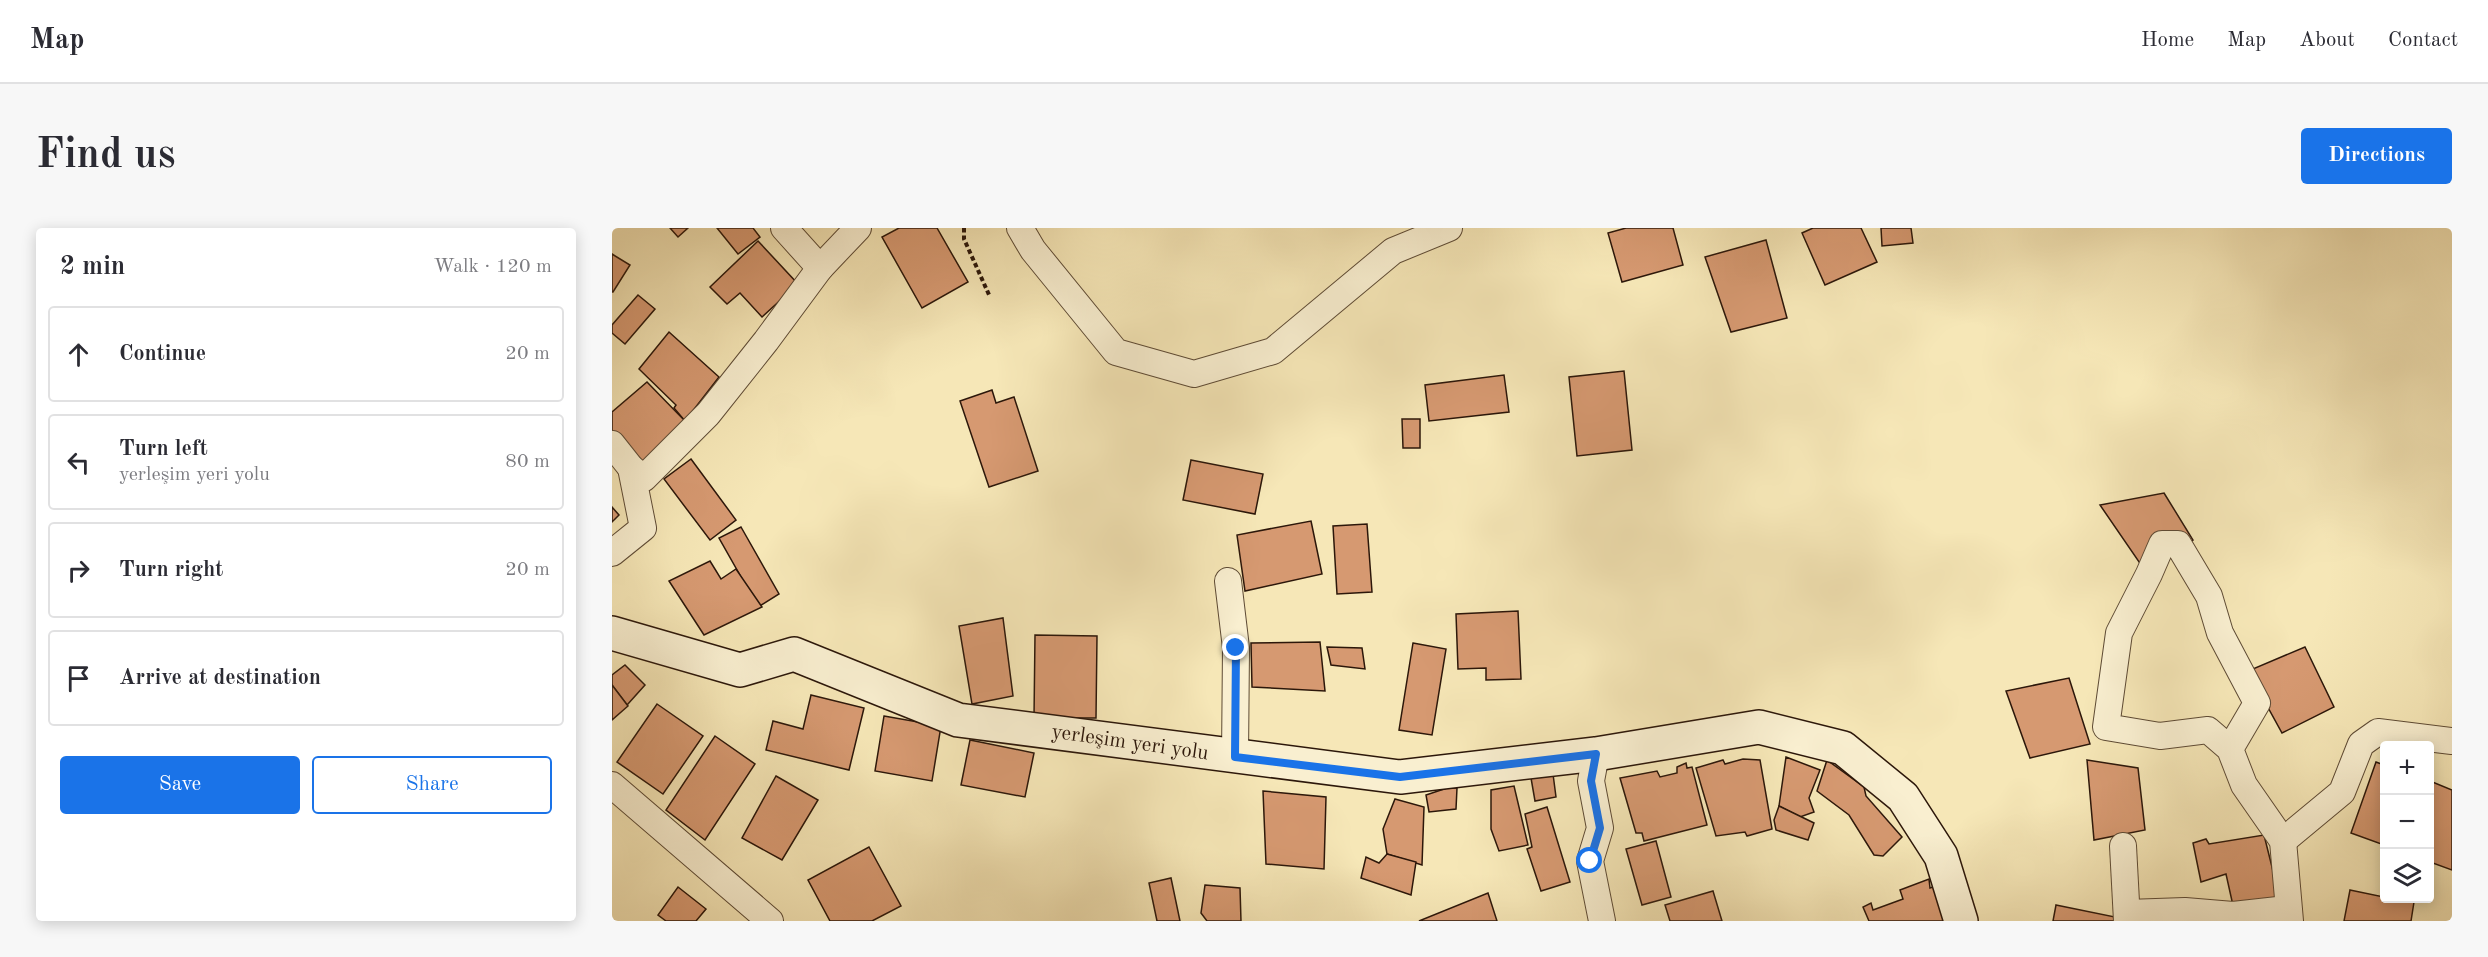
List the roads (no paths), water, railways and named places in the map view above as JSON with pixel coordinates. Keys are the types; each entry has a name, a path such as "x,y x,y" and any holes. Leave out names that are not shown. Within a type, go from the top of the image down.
{"street":[{"path":"784,228 820,268"},
{"path":"612,444 631,468 644,478 708,414 820,268 858,228"},
{"path":"1020,228 1033,250 1116,352 1194,374 1273,351 1393,251 1449,228"},
{"path":"612,553 643,528 631,468"},
{"path":"2123,846 2127,917 2185,911 2233,915 2289,915 2283,842 2244,785 2230,749 2208,730 2160,735 2106,727 2119,633 2162,544 2178,544 2209,596 2220,633 2257,704 2230,749"},
{"path":"1228,581 1236,648 1235,757"},
{"name":"yerleşim yeri yolu","path":"612,633 740,670 794,654 958,720 1400,777 1596,754 1759,727 1843,748 1903,797 1941,856 1961,921"},
{"path":"2283,842 2342,792 2361,744 2378,732 2452,741"},
{"path":"1596,754 1591,781 1600,828 1590,861 1602,921"},
{"path":"612,785 770,921"}]}
